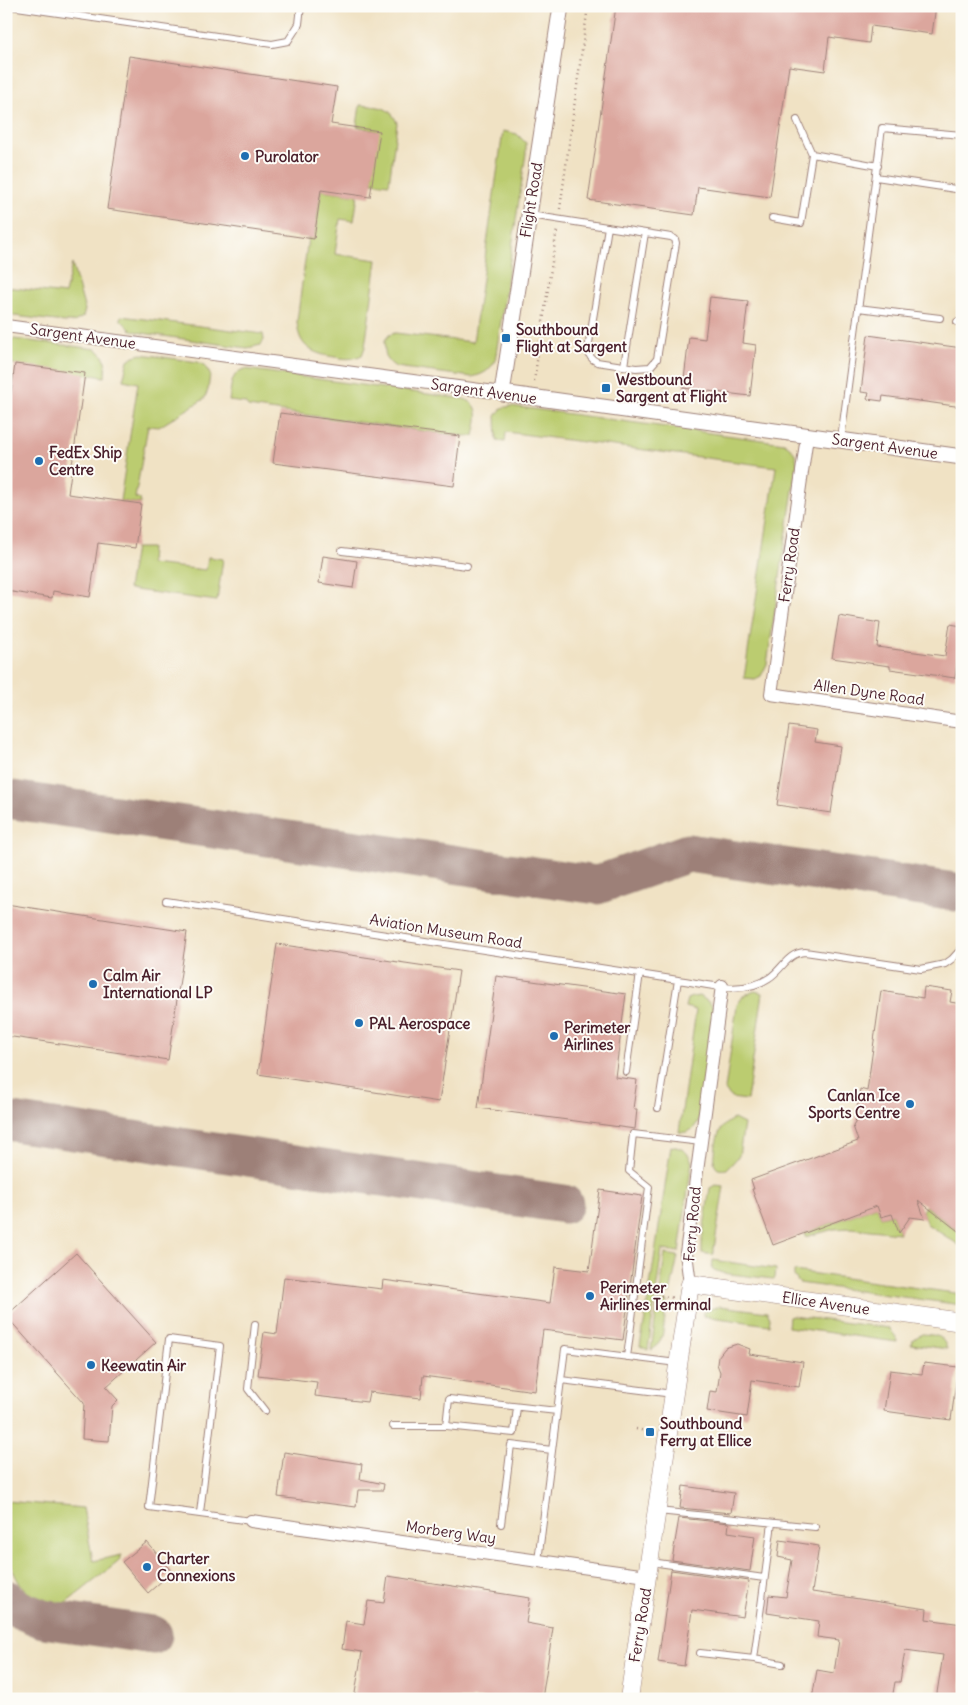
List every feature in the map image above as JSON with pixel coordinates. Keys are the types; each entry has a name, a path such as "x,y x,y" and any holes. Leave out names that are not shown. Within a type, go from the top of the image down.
{"main road":[{"name":"Ellice Avenue","path":"690,1284 962,1322"},
{"name":"Ferry Road","path":"629,1699 690,1284"}],"street":[{"name":"Flight Road","path":"502,394 561,6"},
{"name":"Sargent Avenue","path":"6,326 962,457"},
{"name":"Ferry Road","path":"771,694 807,436"},
{"name":"Allen Dyne Road","path":"771,694 962,722"},
{"name":"Ferry Road","path":"690,1284 686,1253 722,986"},
{"name":"Morberg Way","path":"251,1520 538,1561 649,1569"}],"lane":[{"path":"10,6 272,44 288,40 299,24 302,6"},
{"path":"772,218 801,224 812,154 797,120"},
{"path":"841,440 882,128 962,135"},
{"path":"812,154 878,166"},
{"path":"876,177 962,190"},
{"path":"529,215 558,219 671,237 675,239 676,243 656,360 650,367 624,366 592,360 589,355 588,349 608,227"},
{"path":"624,366 645,233"},
{"path":"858,308 940,318"},
{"path":"342,551 467,566"},
{"name":"Aviation Museum Road","path":"166,901 678,980 743,988 763,982 796,952 922,969 945,964 962,948"},
{"path":"626,1072 640,974"},
{"path":"658,1108 678,980"},
{"path":"627,1357 649,1187 629,1171 633,1134 701,1142"},
{"path":"255,1324 248,1389 265,1411"},
{"path":"200,1513 220,1346 169,1339 149,1507 251,1520"},
{"path":"538,1561 565,1349 679,1363"},
{"path":"561,1380 675,1394"},
{"path":"446,1426 449,1399 557,1411"},
{"path":"393,1426 446,1426 514,1433 518,1407"},
{"path":"501,1524 511,1445 552,1450"},
{"path":"657,1511 815,1527"},
{"path":"754,1659 772,1523"},
{"path":"649,1569 764,1578"},
{"path":"700,1653 782,1664"}],"path":[{"path":"534,381 588,6"},
{"path":"636,1430 650,1432"}],"green space":[{"path":"360,105 387,110 397,123 389,184 372,182 378,131 357,126"},
{"path":"503,131 517,134 526,143 526,153 495,361 486,372 472,377 396,367 387,359 385,348 385,340 389,335 395,333 473,342"},
{"path":"321,190 358,195 354,221 340,219 335,254 377,260 365,347 362,355 358,357 342,358 319,354 303,343 298,330 297,321 308,238 314,238"},
{"path":"72,264 85,310 83,317 74,322 65,322 6,315 6,287 65,294"},
{"path":"121,316 263,334 264,340 261,345 247,348 142,333 131,330 120,319"},
{"path":"14,339 96,349 105,361 105,377 6,363 6,342"},
{"path":"141,354 198,362 204,365 210,374 208,390 204,399 159,427 148,426 135,498 140,499 141,504 120,501 138,383 123,380 128,360"},
{"path":"245,369 464,399 474,405 476,409 477,419 474,436 460,436 248,407 245,403 229,401 234,377"},
{"path":"511,406 784,443 792,449 797,463 767,664 761,676 755,679 744,678 776,467 506,432 505,442 497,441 496,416 502,408"},
{"path":"135,548 151,548 150,564 206,570 208,557 223,559 217,601 128,589"},
{"path":"755,991 763,993 747,1100 731,1098 725,1090 737,1005 744,995"},
{"path":"700,996 711,1004 714,1009 699,1120 691,1130 679,1132 696,1010 685,1007 687,999"},
{"path":"734,1119 744,1124 739,1156 727,1169 719,1169 714,1163 716,1143 723,1126"},
{"path":"671,1146 684,1151 689,1155 692,1162 679,1252 662,1250 648,1350 640,1346"},
{"path":"715,1185 724,1186 713,1255 702,1253 702,1240 710,1188"},
{"path":"877,1206 881,1217 892,1214 899,1233 851,1228 834,1229 805,1237 805,1233"},
{"path":"925,1206 962,1234 962,1247 927,1224 922,1212"},
{"path":"665,1254 678,1256 670,1294 660,1292"},
{"path":"713,1260 776,1269 775,1278 722,1273 712,1269"},
{"path":"794,1271 962,1294 962,1305 799,1283 794,1276"},
{"path":"658,1301 667,1302 664,1329 660,1342 651,1350"},
{"path":"720,1306 767,1312 770,1318 769,1325 703,1316 703,1313"},
{"path":"789,1317 889,1328 896,1337 897,1342 788,1327"},
{"path":"922,1334 941,1338 947,1349 911,1344 912,1340"},
{"path":"6,1501 83,1508 93,1561 122,1555 118,1562 66,1603 46,1601 30,1594 20,1583 13,1569 7,1536"}],"building":[{"path":"616,6 936,6 932,34 871,26 869,43 829,37 825,71 789,66 770,197 698,187 694,215 588,200"},
{"name":"Purolator","path":"129,56 337,87 331,124 380,131 370,197 321,190 314,239 107,209"},
{"path":"710,297 748,301 743,343 756,345 750,396 683,388 689,337 705,339"},
{"path":"868,335 962,348 962,407 883,396 882,401 867,399 869,393 861,392"},
{"name":"FedEx Ship Centre","path":"15,364 85,373 68,494 141,504 135,548 98,543 90,597 53,591 52,598 6,591 6,428"},
{"path":"280,413 460,436 454,486 273,463"},
{"path":"323,556 357,561 353,588 319,583"},
{"path":"839,616 880,623 877,647 945,656 950,624 962,626 955,678 890,669 890,666 832,658"},
{"path":"789,726 817,730 815,742 841,746 831,813 777,805"},
{"name":"Calm Air International LP","path":"6,904 187,932 168,1060 6,1036"},
{"name":"PAL Aerospace","path":"277,944 459,971 439,1102 258,1074"},
{"name":"Perimeter Airlines","path":"496,976 626,994 615,1077 637,1080 633,1109 637,1109 635,1129 478,1108"},
{"name":"Canlan Ice Sports Centre","path":"924,987 952,991 950,1002 962,1004 962,1234 918,1200 925,1219 910,1217 899,1233 892,1214 881,1217 877,1206 773,1245 752,1189 754,1189 751,1180 858,1141 853,1126 860,1089 867,1091 881,991 923,998"},
{"path":"600,1190 642,1196 623,1340 543,1330 535,1391 423,1376 421,1398 369,1392 367,1402 315,1396 317,1382 258,1375 264,1332 277,1334 284,1277 382,1289 383,1280 550,1303 555,1267 589,1271"},
{"name":"Keewatin Air","path":"76,1253 156,1342 106,1387 118,1400 112,1406 109,1441 82,1439 84,1403 6,1316"},
{"path":"737,1344 750,1349 749,1354 803,1362 799,1387 752,1380 747,1417 707,1411 710,1391 717,1392 720,1372 717,1364 718,1357 725,1348"},
{"path":"924,1363 958,1367 951,1420 884,1411 890,1370 922,1374"},
{"path":"284,1452 362,1464 360,1479 384,1484 383,1490 358,1490 356,1507 278,1497"},
{"path":"683,1486 734,1493 731,1513 680,1508"},
{"path":"679,1518 729,1523 728,1532 755,1536 750,1571 672,1560"},
{"path":"780,1540 819,1546 812,1592 927,1609 926,1619 962,1624 962,1699 936,1699 943,1655 905,1650 900,1682 895,1682 892,1699 812,1699 817,1670 834,1673 839,1640 817,1637 819,1621 767,1613 769,1595 786,1597 792,1560 778,1557"},
{"name":"Charter Connexions","path":"147,1542 172,1572 148,1593 122,1562"},
{"path":"671,1570 749,1581 743,1617 692,1610 684,1666 658,1662"},
{"path":"388,1576 530,1598 526,1623 553,1628 542,1699 354,1699 362,1652 342,1649 346,1621 364,1624 368,1601 384,1603"}],"taxiway":[{"path":"6,799 597,885 688,853 962,893"},
{"path":"6,1121 564,1204"},
{"path":"6,1599 16,1608 43,1619 153,1635"}],"place":[{"name":"Purolator","path":"245,156"},
{"name":"Southbound Flight at Sargent","path":"506,338"},
{"name":"Westbound Sargent at Flight","path":"606,388"},
{"name":"FedEx Ship Centre","path":"39,461"},
{"name":"Calm Air International LP","path":"93,984"},
{"name":"PAL Aerospace","path":"359,1023"},
{"name":"Perimeter Airlines","path":"554,1036"},
{"name":"Canlan Ice Sports Centre","path":"910,1104"},
{"name":"Perimeter Airlines Terminal","path":"590,1296"},
{"name":"Keewatin Air","path":"91,1365"},
{"name":"Southbound Ferry at Ellice","path":"650,1432"},
{"name":"Charter Connexions","path":"147,1567"}]}
